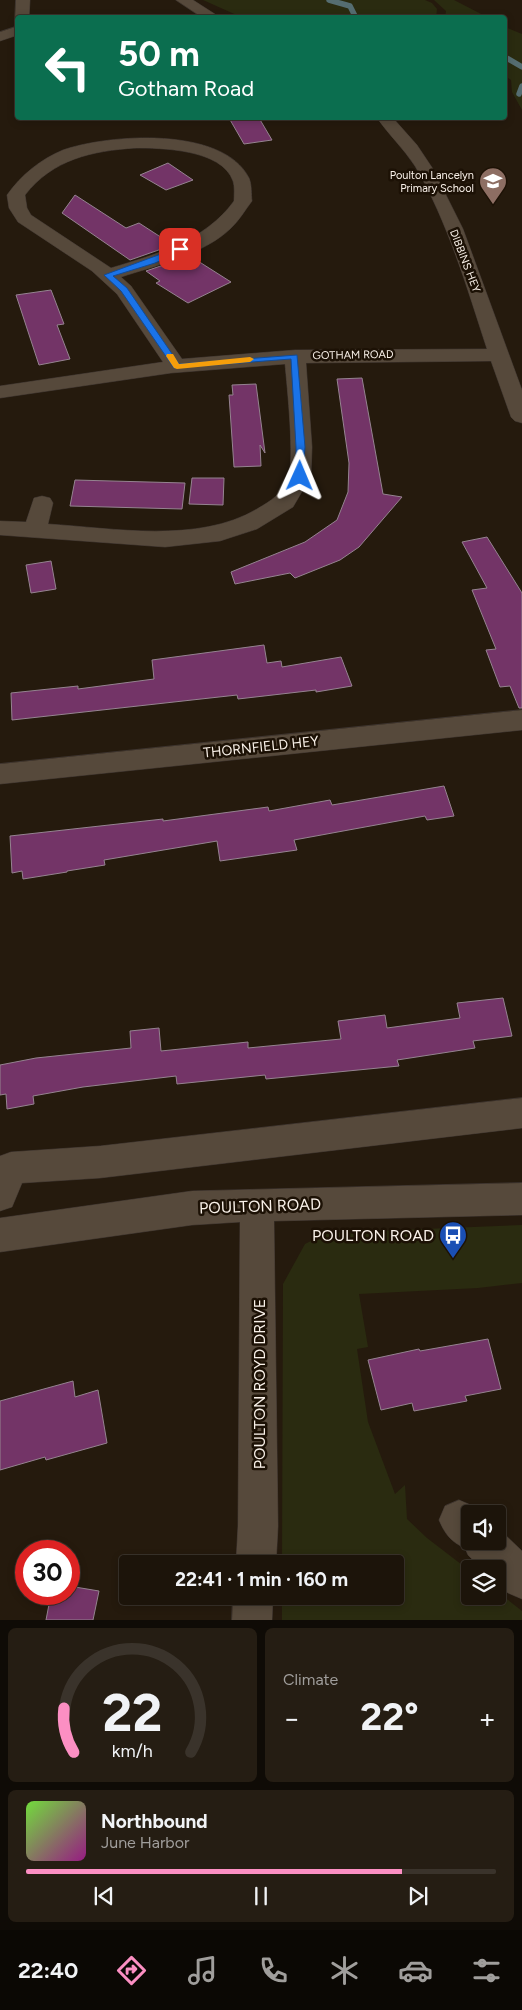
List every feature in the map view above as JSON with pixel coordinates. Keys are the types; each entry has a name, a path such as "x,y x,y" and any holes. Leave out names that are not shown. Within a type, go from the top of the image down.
{"street":[{"path":"23,0 23,15"},
{"path":"183,0 209,15"},
{"path":"0,37 15,31"},
{"path":"0,42 15,48"},
{"name":"DIBBINS HEY","path":"387,120 424,167 447,214 522,416"},
{"path":"108,275 152,261 216,232 232,216 243,201 240,179 227,163 209,153 182,146 152,142 112,143 68,154 44,167 28,180 16,195 18,208 24,218 99,267 124,290 177,366"},
{"name":"GOTHAM ROAD","path":"0,392 177,366 294,356 499,355"},
{"path":"2,528 165,539 220,532 249,524 284,502 300,476 301,447 294,356"},
{"path":"35,530 42,503"},
{"name":"THORNFIELD HEY","path":"0,774 522,720"},
{"path":"0,1195 11,1168 100,1162 522,1113"},
{"name":"POULTON ROAD","path":"0,1235 192,1208 522,1199"},
{"name":"POULTON ROYD DRIVE","path":"256,1555 258,1507 257,1205"},
{"path":"491,1550 522,1579"},
{"path":"252,1620 253,1605"}],"green space":[{"path":"203,0 425,0 432,3 437,9 436,15 237,15"},
{"path":"434,0 454,0 483,15 445,15 446,11"},
{"path":"507,28 522,34 522,110 512,92 511,80 507,77"},
{"path":"522,1225 522,1283 478,1288 359,1294 368,1347 357,1349 368,1422 395,1494 405,1485 407,1519 427,1538 461,1564 461,1605 506,1605 506,1598 522,1611 522,1620 282,1620 282,1605 404,1605 404,1555 282,1555 283,1284 305,1244 327,1233"}],"building":[{"path":"230,120 260,120 272,140 244,144"},
{"path":"168,163 193,180 166,190 140,175"},
{"path":"75,195 126,228 139,223 173,245 130,260 62,213"},
{"path":"190,256 231,282 188,303 156,283 160,281 146,271"},
{"path":"51,290 64,324 57,325 70,359 39,365 16,295"},
{"path":"362,378 383,494 402,497 359,547 340,560 295,578 290,573 235,584 231,572 305,542 337,520 348,492 349,463 337,379"},
{"path":"256,384 265,453 260,445 261,466 234,467 229,395 233,395 232,385"},
{"path":"192,478 224,478 223,505 189,504"},
{"path":"75,480 185,483 182,509 70,506"},
{"path":"487,537 522,593 522,708 519,708 510,686 500,687 486,650 496,649 472,590 487,588 462,542"},
{"path":"51,561 56,589 31,593 26,565"},
{"path":"264,645 267,663 281,661 282,667 341,657 352,686 316,692 316,690 238,699 237,695 12,720 11,693 78,686 78,689 154,679 152,660"},
{"path":"444,786 454,816 427,820 425,816 294,840 297,850 220,861 217,841 104,860 105,865 23,879 22,871 12,873 10,836 163,819 163,821 268,807 269,811 330,800 332,805"},
{"path":"503,998 512,1036 473,1041 475,1048 397,1060 399,1066 266,1079 265,1075 177,1084 176,1076 83,1087 33,1096 34,1104 7,1109 6,1094 0,1095 0,1065 36,1058 131,1048 130,1031 159,1028 161,1051 248,1042 248,1048 341,1039 338,1021 385,1015 387,1028 460,1018 457,1003"},
{"path":"488,1339 501,1389 465,1396 467,1401 414,1411 412,1403 381,1410 368,1360 419,1349 420,1351"},
{"path":"73,1381 75,1397 98,1390 107,1443 46,1460 45,1457 0,1470 0,1401"},
{"path":"80,1588 99,1591 93,1620 46,1620 49,1605 80,1605"}],"waterway":[{"path":"329,0 350,6 354,15"},
{"path":"507,58 522,67"},
{"path":"519,94 522,86"}],"slow traffic":[{"path":"170,356 177,366 250,359"}],"place":[{"name":"Poulton Lancelyn Primary School","path":"493,205"},
{"name":"POULTON ROAD","path":"453,1259"}],"route":[{"path":"180,249 152,261 108,275 124,290 177,366 294,356 301,447 300,476"}]}
